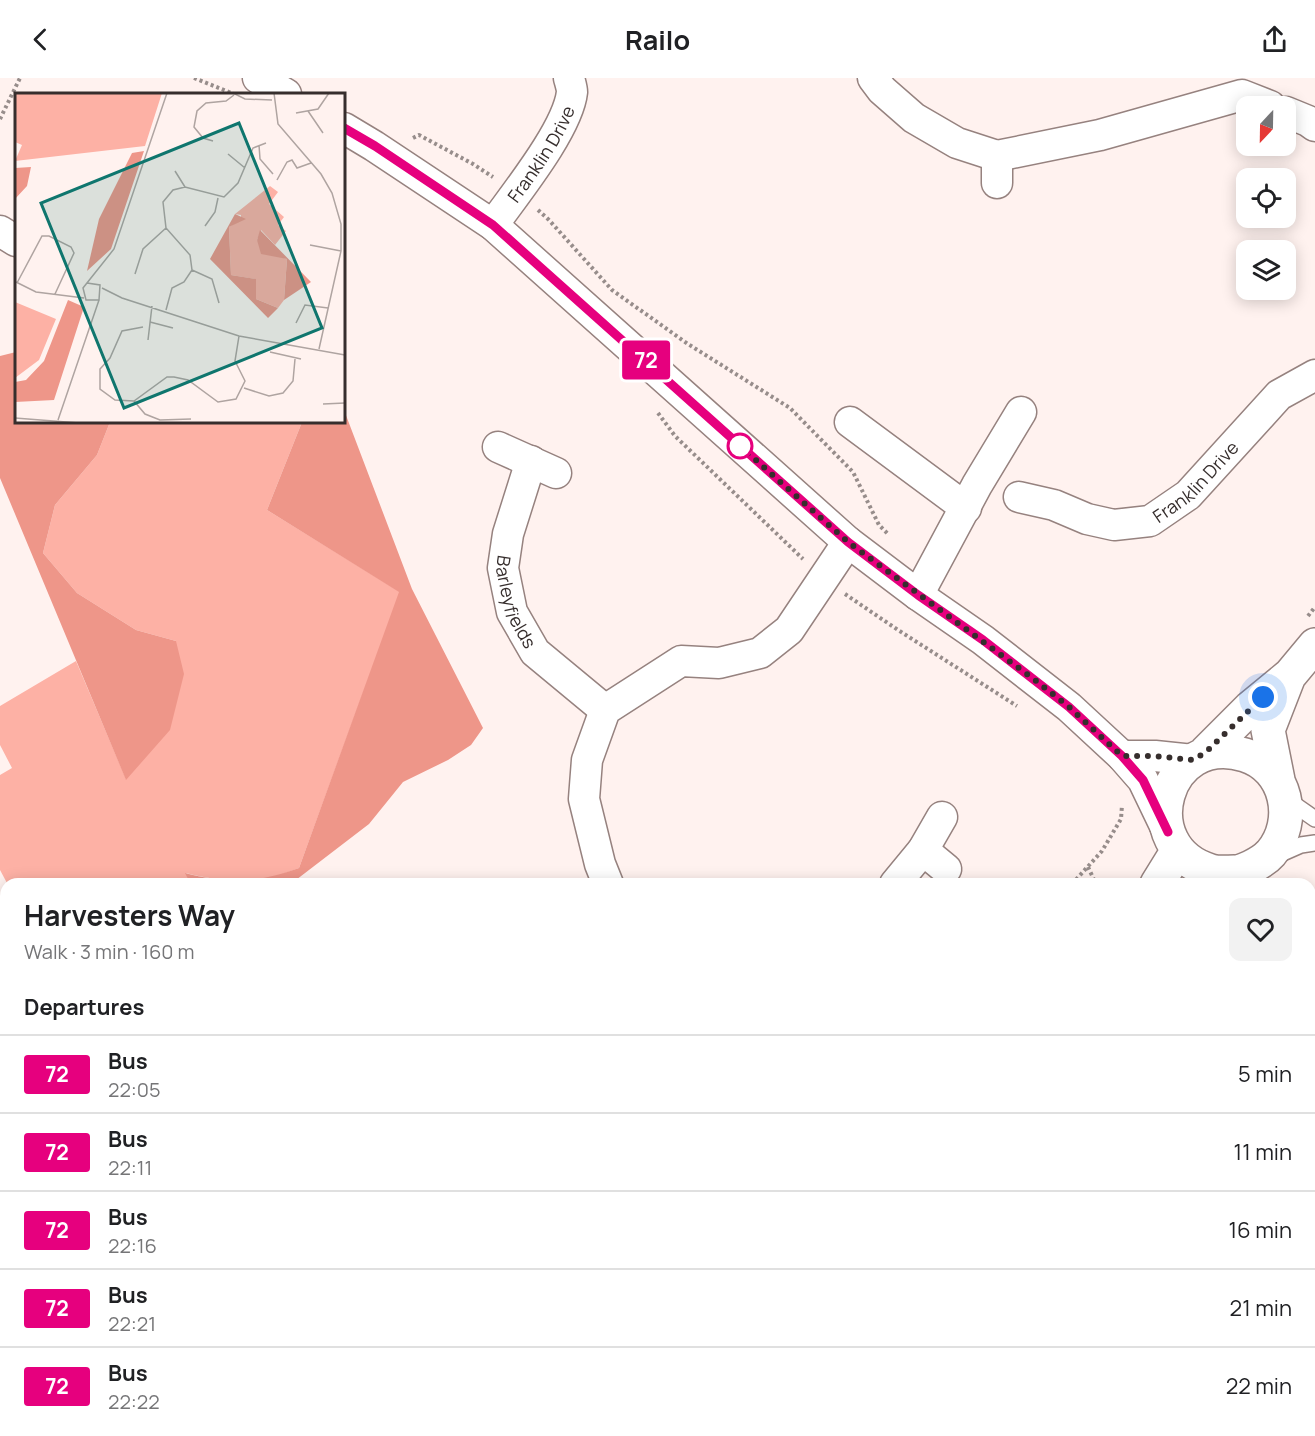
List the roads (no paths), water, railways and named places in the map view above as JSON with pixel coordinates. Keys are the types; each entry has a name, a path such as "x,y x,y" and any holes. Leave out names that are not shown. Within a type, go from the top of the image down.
{"street":[{"path":"258,78 284,93"},
{"name":"Franklin Drive","path":"493,225 541,157 562,122 572,91 569,78"},
{"path":"873,78 882,90 914,118 997,170 1239,87 1254,96"},
{"path":"1296,116 1315,126"},
{"path":"345,129 493,225 848,542 983,640 1059,699 1122,756 1143,780 1173,841 1194,864 1213,872 1231,874 1270,854 1282,836 1286,818 1268,730 1290,675"},
{"path":"0,231 15,240"},
{"name":"Franklin Drive","path":"1019,497 1054,505 1087,519 1114,525 1149,521 1188,495 1279,394 1315,375"},
{"path":"918,595 977,485 1021,412"},
{"path":"850,422 966,508"},
{"name":"Barleyfields","path":"498,447 543,467 508,534 503,568 512,612 536,652 605,710"},
{"path":"606,878 600,864 585,799 587,760 605,710 681,661 719,663 760,653 789,630 848,542"},
{"path":"1159,878 1173,841 1164,812 1168,791 1178,774 1290,675 1315,645"},
{"path":"1122,756 1199,756 1229,751 1248,756 1265,765 1281,789"},
{"path":"900,878 923,850 942,817"},
{"path":"923,850 946,869"}],"lane":[{"path":"1281,789 1315,819"},
{"path":"1231,874 1301,845 1315,843"}]}
